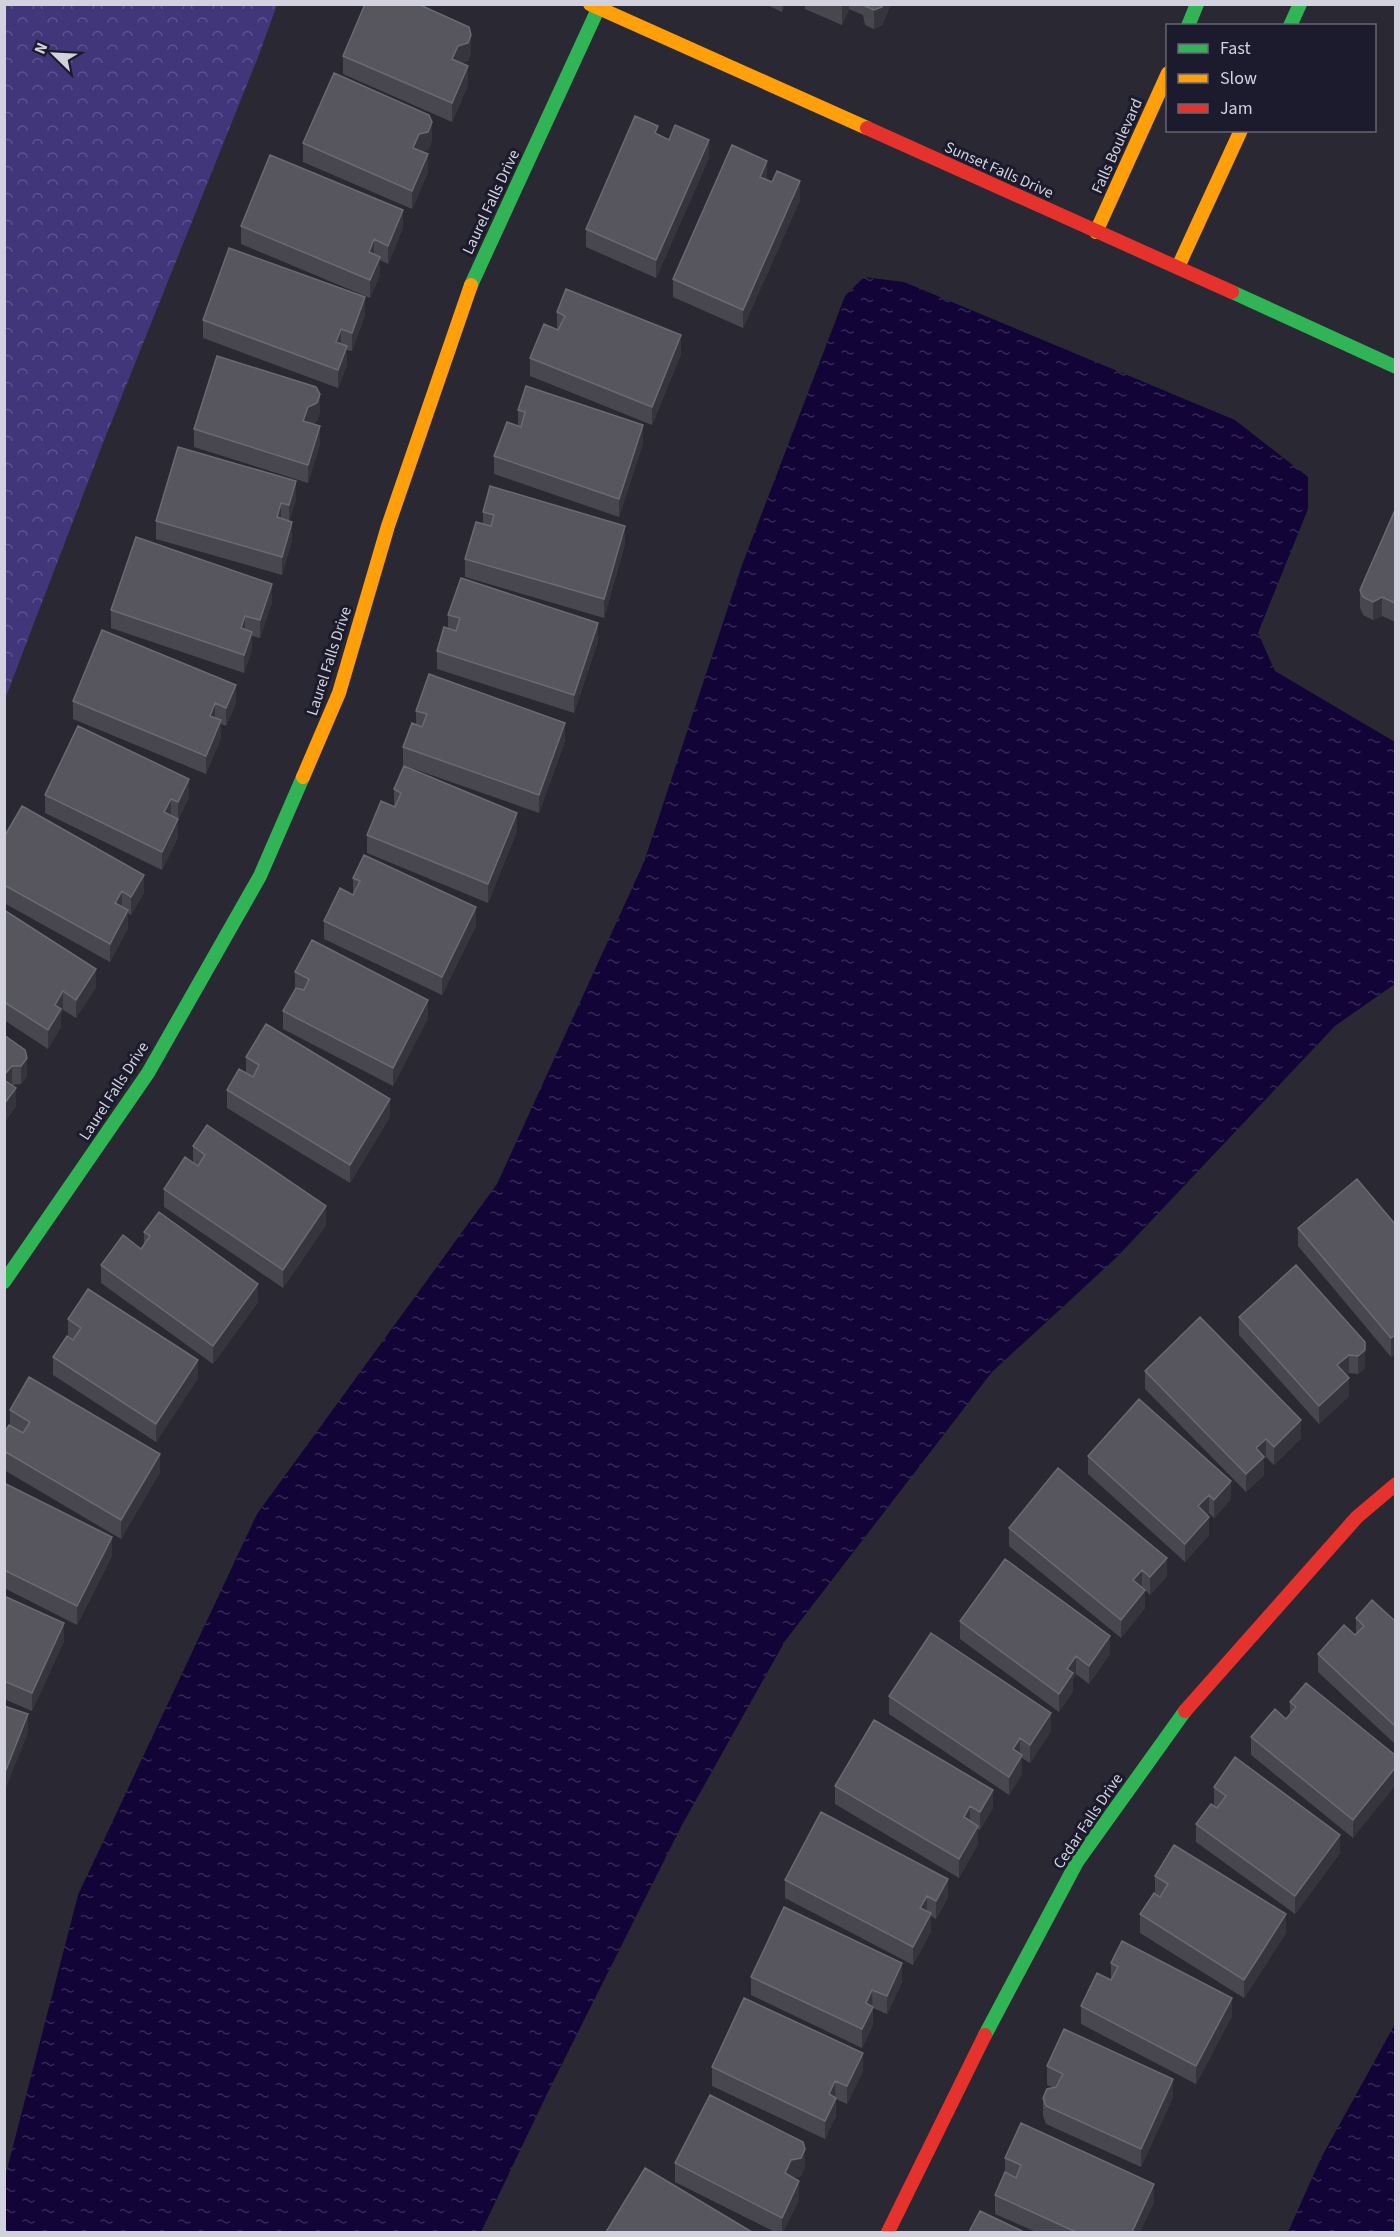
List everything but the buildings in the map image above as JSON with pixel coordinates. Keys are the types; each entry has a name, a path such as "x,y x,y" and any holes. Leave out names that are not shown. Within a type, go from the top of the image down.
{"street":[{"path":"1189,24 1197,4"},
{"path":"1291,24 1300,4"},
{"name":"Sunset Falls Drive","path":"594,7 1178,267 1395,367"},
{"name":"Laurel Falls Drive","path":"4,1282 148,1073 260,876 339,693 388,526 469,289 594,7"},
{"name":"Falls Boulevard","path":"1096,231 1166,75"},
{"path":"1178,267 1240,132"},
{"name":"Cedar Falls Drive","path":"888,2232 971,2061 1077,1862 1194,1699 1357,1517 1395,1484"}],"green space":[{"path":"5,4 277,5 101,448 5,699"}],"water":[{"path":"864,277 904,282 1235,420 1308,477 1308,509 1258,633 1275,671 1395,742 1395,984 1335,1026 1116,1258 992,1372 785,1641 682,1825 548,2092 481,2232 5,2232 5,2177 78,1895 257,1514 497,1184 644,862 742,565 845,296"},
{"path":"1395,2024 1395,2232 1288,2232 1321,2158"}],"traffic: fast":[{"path":"1189,24 1197,4"},
{"path":"1291,24 1300,4"},
{"path":"471,285 598,9"},
{"path":"1232,292 1396,367"},
{"path":"4,1282 148,1073 260,876 303,777"},
{"path":"985,2035 1077,1862 1185,1711"}],"traffic: slow":[{"path":"590,4 867,128"},
{"path":"1096,232 1166,77"},
{"path":"1178,267 1240,132"},
{"path":"303,777 339,693 388,526 471,285"}],"traffic: jam":[{"path":"867,128 1232,292"},
{"path":"1185,1711 1357,1517 1396,1484"},
{"path":"888,2232 985,2035"}]}
